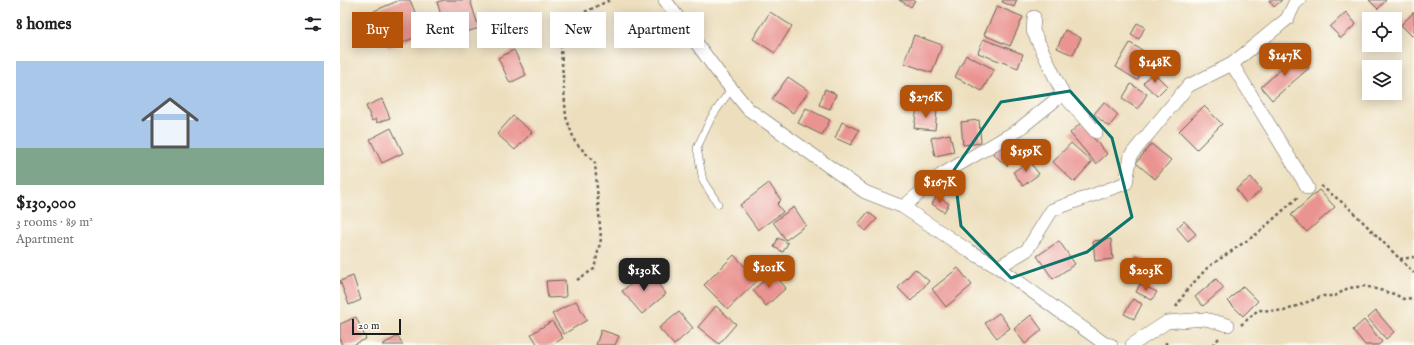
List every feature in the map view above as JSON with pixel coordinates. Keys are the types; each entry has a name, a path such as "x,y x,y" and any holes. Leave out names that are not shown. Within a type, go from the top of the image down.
{"street":[{"path":"665,0 731,89 748,109 865,192 903,207 969,251 998,267 1105,344 1111,345"},
{"path":"998,267 1027,250 1052,210 1126,183 1131,154 1188,86 1232,64 1287,19 1295,3 1299,0"},
{"path":"1034,18 1033,31 1063,94 1096,132"},
{"path":"1232,64 1308,188"},
{"path":"903,207 942,175 1018,130 1063,94"},
{"path":"1132,345 1167,322 1205,320 1228,325"}],"lane":[{"path":"718,204 703,181 697,148 711,118 731,89"}],"path":[{"path":"577,280 594,269 601,239 594,163 575,142 566,117 560,36 572,18 610,0"},
{"path":"1166,345 1167,322 1187,290 1208,267 1258,233 1308,188 1322,186 1347,206 1414,273"},
{"path":"1400,259 1414,257"},
{"path":"1213,345 1228,325 1242,324 1258,310 1284,312 1323,296 1335,296 1348,288 1365,286 1404,298 1414,298"}],"highlighted area":[{"path":"1070,91 1112,138 1132,217 1087,252 1011,278 961,226 954,170 1001,102"}],"building":[{"path":"400,0 410,0 415,12 411,12 411,39 403,42 403,12 374,11"},
{"path":"444,0 470,0 477,22 477,29 469,31 469,12 440,12 437,2"},
{"path":"899,0 915,0 911,7"},
{"path":"1003,0 1017,0 1014,7 1002,2"},
{"path":"1269,0 1282,0 1274,7"},
{"path":"1369,0 1386,0 1378,9"},
{"path":"997,6 1023,17 1010,46 984,35"},
{"path":"770,12 792,26 775,53 753,39"},
{"path":"1346,12 1356,24 1341,38 1330,27"},
{"path":"1414,12 1414,34 1412,36 1402,26 1402,24"},
{"path":"1137,23 1145,27 1139,39 1131,35"},
{"path":"1065,30 1081,38 1073,55 1057,48"},
{"path":"914,35 942,45 932,73 904,63"},
{"path":"983,39 1023,54 1018,68 978,53"},
{"path":"1130,43 1152,56 1137,80 1116,67"},
{"path":"514,50 526,75 510,83 498,58"},
{"path":"966,55 994,69 982,91 955,77"},
{"path":"1297,55 1309,68 1272,100 1261,87"},
{"path":"1153,72 1167,86 1157,96 1143,83"},
{"path":"788,77 809,91 793,113 772,99"},
{"path":"1131,84 1147,94 1138,109 1122,99"},
{"path":"825,89 836,94 830,109 819,105"},
{"path":"382,99 390,118 377,123 376,119 372,121 366,106"},
{"path":"1104,102 1118,115 1109,127 1094,114"},
{"path":"1204,106 1222,124 1197,149 1179,131"},
{"path":"806,108 830,120 822,135 798,123"},
{"path":"917,108 937,110 935,130 914,128"},
{"path":"513,116 532,132 515,150 497,134"},
{"path":"979,120 981,143 963,145 961,122"},
{"path":"842,122 859,130 851,145 835,138"},
{"path":"1081,123 1107,154 1096,164 1070,133"},
{"path":"391,128 403,153 382,163 370,139"},
{"path":"950,134 954,152 935,156 931,138"},
{"path":"1004,141 1021,157 1018,160 1015,158 1007,166 993,154"},
{"path":"1071,143 1092,162 1074,182 1053,162"},
{"path":"1151,144 1171,160 1155,179 1136,163"},
{"path":"1029,161 1039,174 1023,186 1013,172"},
{"path":"1251,177 1261,190 1246,203 1236,189"},
{"path":"769,183 781,200 777,204 783,212 758,230 740,205"},
{"path":"1319,190 1335,207 1307,232 1291,215"},
{"path":"937,196 949,204 944,212 932,204"},
{"path":"794,207 806,225 786,240 773,222"},
{"path":"868,212 877,219 866,231 858,224"},
{"path":"1184,221 1196,234 1188,241 1177,228"},
{"path":"778,238 788,243 783,252 774,247"},
{"path":"1111,239 1113,259 1095,261 1093,241"},
{"path":"1059,241 1075,264 1053,279 1037,256"},
{"path":"734,255 758,280 728,309 704,285"},
{"path":"1136,255 1148,261 1140,276 1127,270"},
{"path":"958,268 972,285 946,307 932,289"},
{"path":"915,269 929,281 911,301 898,288"},
{"path":"647,270 666,294 642,314 622,291"},
{"path":"773,273 786,288 766,306 753,290"},
{"path":"353,276 361,300 349,305 340,281"},
{"path":"1216,279 1224,288 1203,306 1195,297"},
{"path":"565,280 566,297 548,298 546,281"},
{"path":"1140,284 1157,292 1152,300 1136,292"},
{"path":"1243,286 1258,301 1243,316 1228,301"},
{"path":"1133,299 1142,304 1134,319 1124,314"},
{"path":"576,301 587,320 564,334 552,314"},
{"path":"716,306 736,324 719,344 698,327"},
{"path":"1376,311 1394,332 1386,339 1368,318"},
{"path":"679,312 693,328 674,345 659,328"},
{"path":"999,313 1010,328 997,338 985,323"},
{"path":"1031,315 1042,330 1025,344 1014,329"},
{"path":"356,317 366,339 353,345 342,345 340,340 340,324"},
{"path":"1364,320 1382,342 1378,345 1365,345 1353,330"},
{"path":"552,321 563,338 552,345 538,345 531,334"},
{"path":"601,330 619,336 615,345 596,345"},
{"path":"398,336 403,345 382,345"}]}
